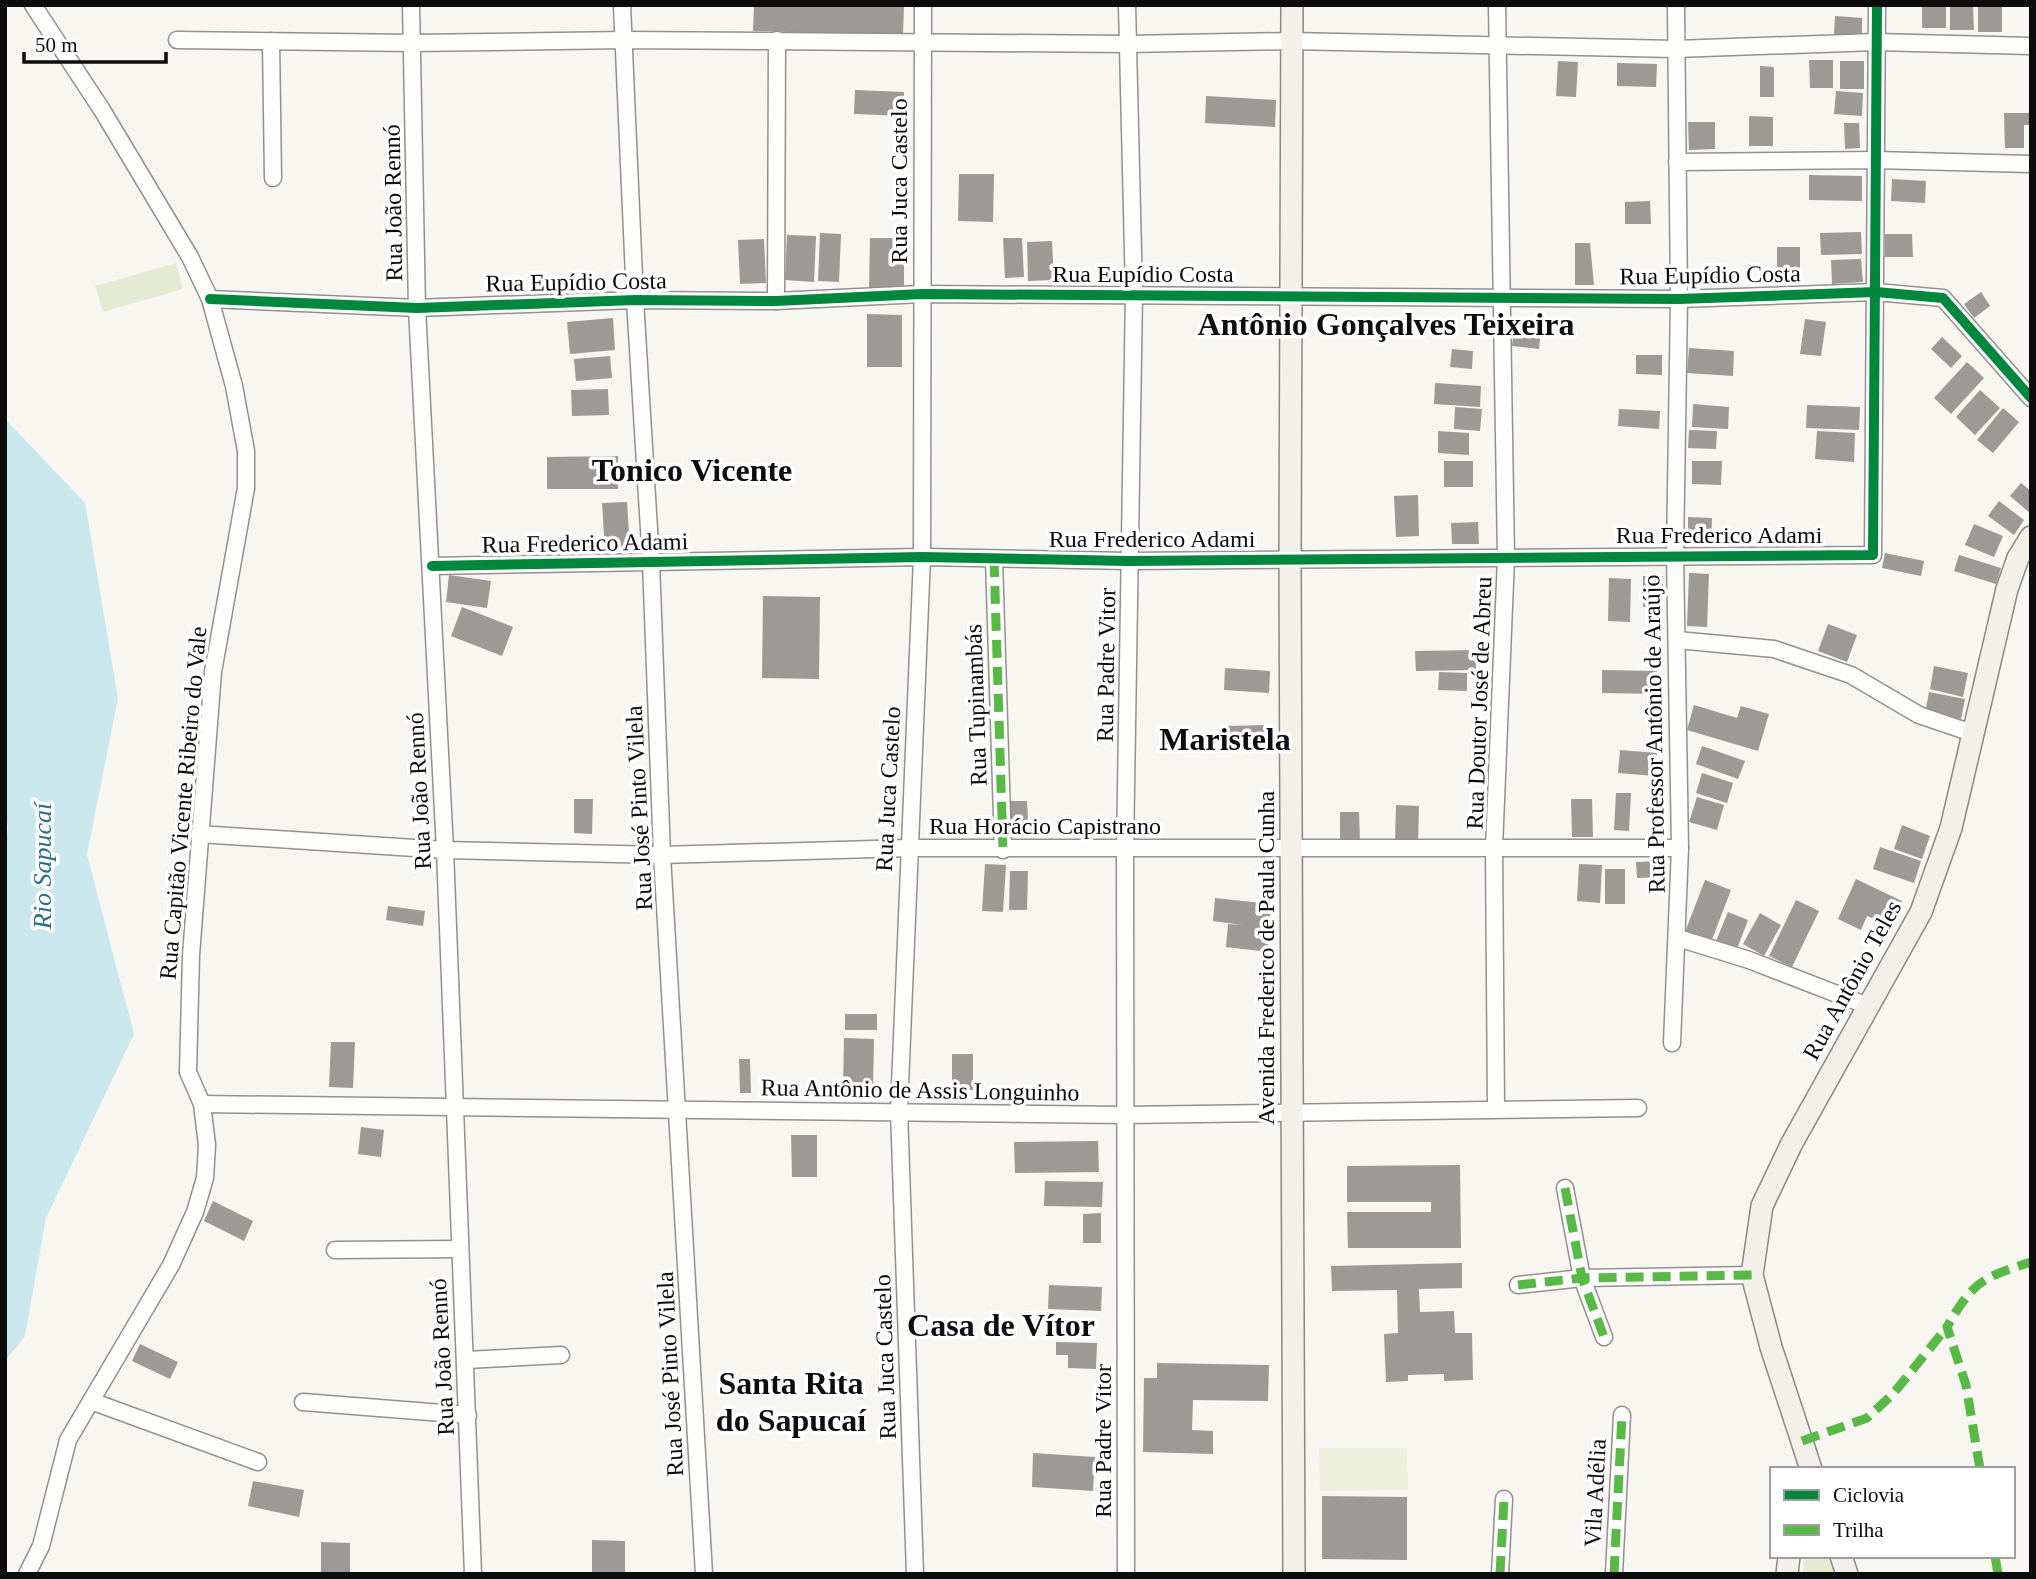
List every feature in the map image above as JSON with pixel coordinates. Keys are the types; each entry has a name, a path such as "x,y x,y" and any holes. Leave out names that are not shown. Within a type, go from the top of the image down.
{"main road":[{"name":"Avenida Frederico de Paula Cunha","path":"1292,5 1290,560 1294,1574"},
{"name":"Rua Antônio Teles","path":"1810,1467 1752,1275 1762,1206 1792,1143 1921,912 1951,828 2007,589 2018,558 2031,537"},
{"name":"Rua Antônio Teles","path":"1799,1467 1802,1441"}],"street":[{"name":"Rua Capitão Vicente Ribeiro do Vale","path":"27,1574 41,1546 68,1440 171,1265 195,1212 205,1178 207,1145 202,1104 188,1072 191,955 213,672 246,488 246,463 234,386 210,299 190,257 102,110 33,5"},
{"name":"Rua João Rennó","path":"411,5 417,308 445,850 473,1574"},
{"name":"Rua José Pinto Vilela","path":"622,5 635,300 652,562 663,855 704,1574"},
{"name":"Rua Juca Castelo","path":"915,1574 899,1110 922,557 923,5"},
{"name":"Rua Padre Vitor","path":"1126,1574 1125,850 1134,293 1127,5"},
{"name":"Rua Doutor José de Abreu","path":"1496,1108 1494,848 1506,558 1497,5"},
{"name":"Rua Professor Antônio de Araújo","path":"1672,1043 1680,848 1675,555 1679,299 1676,5"},
{"path":"1876,292 1877,5"},
{"path":"177,40 412,43 777,40 1127,44 1292,41 1675,49 1876,41 2031,46"},
{"path":"776,301 777,40"},
{"path":"271,41 273,178"},
{"path":"1677,162 1875,160 2031,164"},
{"name":"Rua Eupídio Costa","path":"210,299 417,308 635,300 776,301 922,294 1134,293 1679,299 1876,292 1943,298 2031,398"},
{"name":"Rua Frederico Adami","path":"432,566 922,557 1128,561 1873,555 1876,292"},
{"name":"Rua Tupinambás","path":"995,559 1003,850"},
{"path":"1677,640 1774,649 1851,675 1919,715 1972,733"},
{"name":"Rua Horácio Capistrano","path":"199,834 445,850 663,855 908,848 1680,848"},
{"path":"1678,938 1749,960 1868,1006"},
{"name":"Rua Antônio de Assis Longuinho","path":"202,1104 678,1111 899,1110 1124,1115 1293,1110 1638,1108"},
{"path":"1565,1188 1582,1278 1604,1337"},
{"path":"335,1250 459,1249"},
{"path":"1518,1285 1582,1278 1752,1275"},
{"path":"466,1360 561,1355"},
{"path":"91,1401 258,1462"},
{"path":"303,1402 468,1415"},
{"name":"Vila Adélia","path":"1614,1574 1622,1415"},
{"path":"1500,1574 1504,1499"}],"green space":[{"path":"176,263 183,289 103,312 95,286"},
{"path":"1319,1448 1407,1448 1408,1490 1320,1491"},
{"path":"1804,1558 1830,1558 1834,1574 1803,1574"}],"water":[{"name":"Rio Sapucaí","path":"5,419 85,503 118,698 87,855 134,1034 46,1218 25,1336 5,1361 5,852 8,829 5,804"}],"building":[{"path":"754,5 904,5 903,35 753,31"},
{"path":"1922,5 1946,5 1946,28 1922,28"},
{"path":"1950,5 1973,5 1974,30 1950,30"},
{"path":"1978,5 2002,5 2002,32 1978,32"},
{"path":"1835,16 1862,18 1862,35 1834,34"},
{"path":"1809,60 1833,60 1833,88 1810,88"},
{"path":"1558,61 1578,62 1576,97 1556,96"},
{"path":"1840,61 1864,61 1864,89 1840,89"},
{"path":"1617,63 1657,64 1656,87 1617,86"},
{"path":"1760,66 1774,67 1774,97 1760,97"},
{"path":"855,90 904,92 903,116 854,114"},
{"path":"1836,91 1863,93 1862,116 1834,114"},
{"path":"1206,96 1276,100 1275,127 1205,123"},
{"path":"2004,113 2029,113 2029,125 2024,125 2024,148 2005,148"},
{"path":"1749,116 1773,117 1773,146 1749,146"},
{"path":"1688,122 1715,122 1715,149 1689,150"},
{"path":"1844,123 1859,123 1860,148 1845,149"},
{"path":"959,174 994,174 993,222 958,221"},
{"path":"1809,175 1862,176 1862,201 1809,200"},
{"path":"1892,179 1926,181 1925,203 1891,201"},
{"path":"1650,201 1651,224 1625,224 1625,202"},
{"path":"1861,232 1862,254 1821,255 1820,233"},
{"path":"820,233 841,234 839,282 818,281"},
{"path":"1885,234 1912,234 1913,257 1885,257"},
{"path":"787,235 816,236 814,282 785,280"},
{"path":"870,238 904,238 904,290 869,290"},
{"path":"1003,238 1022,238 1024,277 1005,278"},
{"path":"764,239 766,283 740,284 738,240"},
{"path":"1052,241 1054,280 1028,281 1027,242"},
{"path":"1575,243 1590,243 1594,285 1575,285"},
{"path":"1777,247 1800,247 1800,279 1777,279"},
{"path":"1861,259 1863,282 1832,284 1831,260"},
{"path":"1981,292 1990,306 1974,318 1964,304"},
{"path":"867,314 902,315 902,367 867,367"},
{"path":"613,318 615,350 570,354 567,322"},
{"path":"1805,319 1826,322 1821,356 1800,354"},
{"path":"1514,327 1541,330 1539,349 1512,346"},
{"path":"1942,337 1962,356 1951,368 1931,349"},
{"path":"1689,348 1734,351 1733,376 1687,373"},
{"path":"1452,349 1473,351 1472,369 1450,367"},
{"path":"1636,355 1662,355 1662,375 1636,374"},
{"path":"610,356 612,378 576,381 574,359"},
{"path":"1967,362 1984,378 1951,414 1934,398"},
{"path":"1435,383 1481,386 1480,407 1434,404"},
{"path":"608,389 609,415 572,416 571,390"},
{"path":"1980,390 2000,408 1975,435 1956,417"},
{"path":"1693,404 1729,407 1728,429 1692,427"},
{"path":"1807,405 1860,407 1859,430 1806,428"},
{"path":"1455,407 1482,409 1480,431 1454,429"},
{"path":"2003,408 2019,422 1993,453 1977,440"},
{"path":"1619,409 1660,411 1659,429 1618,426"},
{"path":"1689,430 1717,431 1716,449 1688,448"},
{"path":"1438,431 1469,433 1469,455 1438,453"},
{"path":"1817,431 1855,433 1854,462 1815,459"},
{"path":"618,456 618,489 547,489 547,457"},
{"path":"1444,461 1473,461 1473,487 1444,487"},
{"path":"1692,461 1722,461 1721,485 1692,484"},
{"path":"2021,483 2031,491 2030,513 2010,496"},
{"path":"1418,495 1419,536 1396,537 1394,496"},
{"path":"1999,501 2024,520 2014,535 1988,516"},
{"path":"627,502 630,548 605,550 602,503"},
{"path":"1688,517 1712,518 1711,546 1688,545"},
{"path":"1478,522 1479,544 1452,544 1451,523"},
{"path":"1974,524 2003,536 1994,557 1965,545"},
{"path":"1885,553 1924,561 1921,576 1882,568"},
{"path":"1959,555 2001,568 1996,584 1954,571"},
{"path":"1689,573 1709,574 1707,627 1687,626"},
{"path":"449,575 491,581 487,608 446,602"},
{"path":"1643,576 1663,576 1663,607 1643,607"},
{"path":"1609,578 1631,579 1630,622 1608,621"},
{"path":"763,596 820,597 819,679 762,678"},
{"path":"462,607 513,627 502,656 451,636"},
{"path":"1828,624 1857,635 1847,662 1818,651"},
{"path":"1476,650 1476,670 1416,671 1415,651"},
{"path":"1934,666 1968,673 1963,697 1930,689"},
{"path":"1225,668 1270,671 1269,693 1224,690"},
{"path":"1602,670 1657,671 1656,694 1602,693"},
{"path":"1439,672 1467,673 1467,691 1438,690"},
{"path":"1929,692 1965,699 1961,719 1925,713"},
{"path":"1694,705 1737,718 1741,706 1769,714 1758,751 1687,730"},
{"path":"1267,725 1268,746 1225,747 1224,726"},
{"path":"1702,746 1745,761 1738,779 1696,764"},
{"path":"1620,750 1657,753 1655,776 1618,773"},
{"path":"1702,773 1733,783 1727,803 1696,793"},
{"path":"1616,793 1631,793 1629,831 1614,830"},
{"path":"1697,797 1724,805 1717,830 1689,822"},
{"path":"574,799 593,799 592,834 574,833"},
{"path":"1571,799 1592,799 1593,837 1572,837"},
{"path":"1006,801 1027,801 1028,820 1023,820 1024,836 1008,837"},
{"path":"1396,805 1419,806 1418,842 1395,841"},
{"path":"1340,812 1359,812 1360,844 1340,844"},
{"path":"1902,825 1930,836 1922,859 1894,849"},
{"path":"1880,847 1921,861 1914,883 1873,869"},
{"path":"1662,861 1663,877 1637,878 1636,862"},
{"path":"985,864 1006,865 1003,912 982,911"},
{"path":"1579,864 1602,865 1600,903 1577,901"},
{"path":"1605,869 1625,869 1625,904 1605,904"},
{"path":"1010,871 1028,871 1027,910 1009,910"},
{"path":"1856,879 1902,901 1890,926 1867,916 1861,930 1838,919"},
{"path":"1705,880 1731,890 1711,942 1685,932"},
{"path":"1215,898 1271,904 1268,952 1226,947 1228,924 1243,925 1213,921"},
{"path":"1796,900 1819,911 1792,967 1769,956"},
{"path":"388,906 425,911 423,926 386,920"},
{"path":"1728,912 1748,920 1737,949 1716,941"},
{"path":"1760,913 1781,925 1764,956 1743,944"},
{"path":"845,1014 877,1014 877,1030 845,1030"},
{"path":"844,1038 874,1039 873,1087 843,1087"},
{"path":"331,1042 355,1042 353,1088 329,1087"},
{"path":"952,1054 973,1054 973,1090 952,1090"},
{"path":"739,1059 750,1059 751,1093 740,1093"},
{"path":"361,1127 384,1130 381,1157 358,1154"},
{"path":"791,1135 817,1135 817,1177 792,1177"},
{"path":"1098,1141 1099,1172 1015,1173 1014,1142"},
{"path":"1460,1165 1461,1248 1348,1248 1347,1212 1431,1212 1431,1202 1347,1202 1347,1166"},
{"path":"1045,1181 1103,1182 1102,1207 1044,1206"},
{"path":"213,1201 253,1221 244,1241 204,1221"},
{"path":"1101,1213 1101,1243 1083,1243 1083,1214"},
{"path":"1462,1263 1462,1288 1419,1289 1420,1312 1454,1311 1455,1333 1472,1333 1473,1380 1444,1381 1444,1374 1408,1375 1408,1381 1386,1382 1384,1334 1398,1333 1397,1290 1332,1291 1331,1266"},
{"path":"1049,1285 1102,1287 1101,1311 1048,1309"},
{"path":"1056,1342 1097,1343 1096,1369 1068,1368 1068,1355 1056,1355"},
{"path":"140,1344 178,1362 170,1379 132,1361"},
{"path":"1157,1363 1269,1365 1268,1401 1193,1400 1192,1430 1213,1431 1213,1454 1143,1452 1144,1378 1157,1378"},
{"path":"1033,1453 1095,1457 1093,1491 1032,1487"},
{"path":"253,1481 304,1490 299,1517 248,1506"},
{"path":"1322,1496 1407,1497 1407,1560 1322,1559"},
{"path":"592,1540 625,1541 625,1574 592,1574"},
{"path":"321,1542 350,1543 350,1574 321,1574"}],"marked path":[{"path":"994,559 1003,850"},
{"path":"1565,1188 1582,1278 1604,1337"},
{"path":"1980,1467 1966,1385 1947,1327 1964,1300 1980,1283 2001,1272 2031,1262"},
{"path":"1518,1285 1582,1278 1752,1275"},
{"path":"1802,1441 1867,1418 1893,1394 1947,1327"},
{"path":"1614,1574 1622,1415"},
{"path":"1500,1574 1504,1499"},
{"path":"1995,1558 1998,1574"}],"cycle path":[{"path":"432,566 922,557 1128,561 1873,555 1877,5"},
{"path":"210,299 417,308 635,300 776,301 922,294 1679,299 1876,292 1943,298 2031,398"}],"district":[{"name":"Antônio Gonçalves Teixeira","path":"1386,324"},
{"name":"Tonico Vicente","path":"692,470"},
{"name":"Maristela","path":"1225,739"},
{"name":"Casa de Vítor","path":"1001,1325"},
{"name":"Santa Rita do Sapucaí","path":"791,1402"}]}
